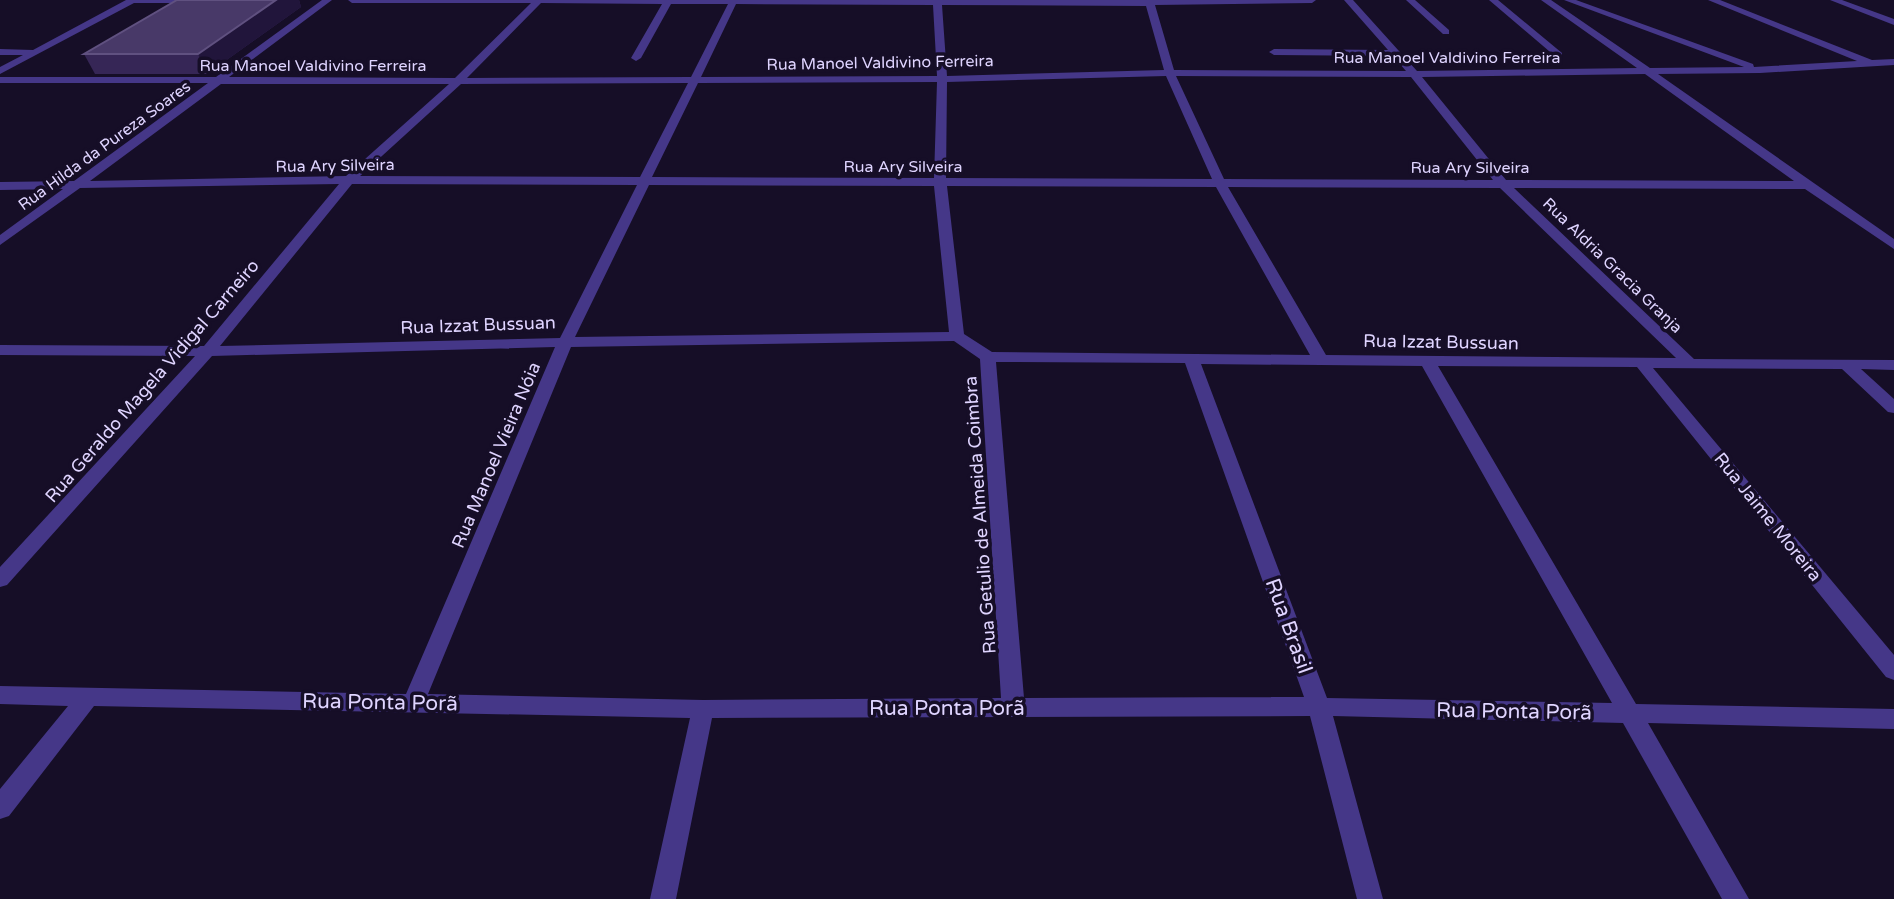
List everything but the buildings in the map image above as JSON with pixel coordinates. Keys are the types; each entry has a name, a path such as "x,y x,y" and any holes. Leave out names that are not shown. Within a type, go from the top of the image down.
{"street":[{"path":"0,71 131,0 237,0"},
{"name":"Rua Hilda da Pureza Soares","path":"0,241 328,0"},
{"path":"352,0 1312,0"},
{"name":"Rua Manoel Vieira Nóia","path":"413,703 565,342 734,0"},
{"name":"Rua Aldria Gracia Granja","path":"1348,0 1414,75 1502,183 1690,363"},
{"path":"1410,0 1446,32"},
{"path":"1493,0 1559,55"},
{"path":"1545,0 1894,245"},
{"path":"1568,0 1760,70"},
{"path":"1600,0 1674,37"},
{"path":"1712,0 1894,73"},
{"path":"1834,0 1894,22"},
{"name":"Rua Geraldo Magela Vidigal Carneiro","path":"0,579 208,351 349,180 458,81 539,1"},
{"path":"636,58 668,1"},
{"path":"937,1 942,79 940,182 957,335"},
{"path":"1149,1 1170,73 1219,181 1320,359"},
{"path":"0,52 33,52"},
{"path":"1274,52 1392,52"},
{"name":"Rua Manoel Valdivino Ferreira","path":"0,80 942,79 1170,73 1414,75 1760,70 1894,62"},
{"name":"Rua Ary Silveira","path":"0,186 349,180 1805,185"},
{"name":"Rua Izzat Bussuan","path":"0,350 208,351 957,335"},
{"name":"Rua Getulio de Almeida Coimbra","path":"957,335 988,358 1013,708"},
{"name":"Rua Izzat Bussuan","path":"988,358 1894,365"},
{"name":"Rua Brasil","path":"1191,359 1319,707 1370,899"},
{"path":"1428,362 1735,899"},
{"name":"Rua Jaime Moreira","path":"1643,364 1894,671"},
{"path":"1847,365 1894,408"},
{"name":"Rua Ponta Porã","path":"0,695 703,709 1319,707 1894,719"},
{"path":"0,808 89,696"},
{"path":"663,899 703,709"}]}
